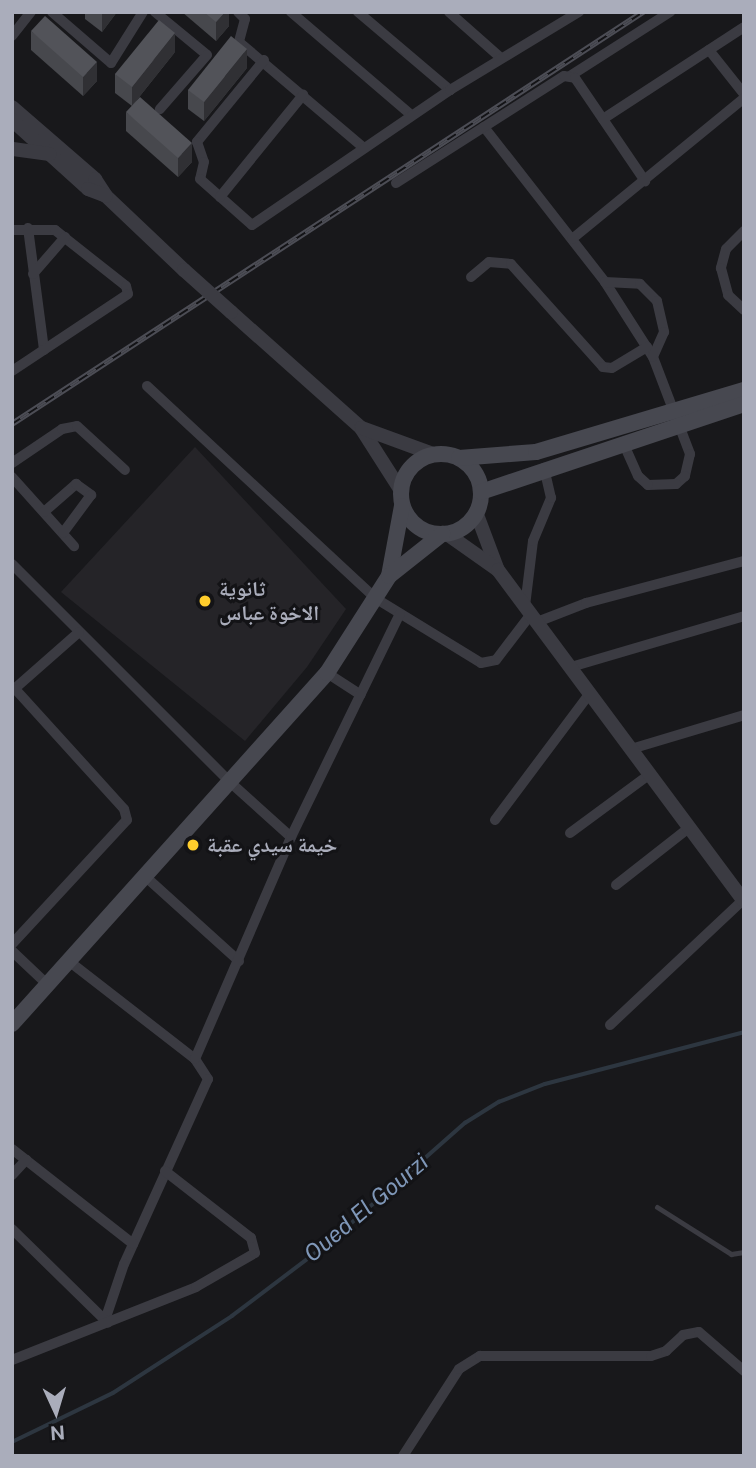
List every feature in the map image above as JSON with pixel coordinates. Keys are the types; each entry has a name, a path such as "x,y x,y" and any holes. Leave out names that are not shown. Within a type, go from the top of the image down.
{"main road":[{"path":"481,492 544,468 623,443 744,390"},
{"path":"390,576 402,506 400,489 406,473 433,454 459,457 536,452 744,404"},
{"path":"12,1024 147,878 327,673 390,576 444,534 469,523 476,512 481,492 478,478 459,457"},
{"path":"402,506 413,523 444,534"}],"street":[{"path":"12,36 32,12"},
{"path":"59,14 111,63 144,12"},
{"path":"155,12 207,55 160,109"},
{"path":"238,12 245,19 239,42 264,60 364,148"},
{"path":"291,12 411,115"},
{"path":"358,12 450,90"},
{"path":"264,60 197,142 204,162 199,176 255,225 411,115 563,16 579,12"},
{"path":"396,183 670,12"},
{"path":"451,13 501,58"},
{"path":"603,119 744,27"},
{"path":"572,239 744,96 709,50"},
{"path":"570,76 645,181"},
{"path":"220,197 303,95"},
{"path":"12,107 22,134 50,154 88,189 106,196"},
{"path":"484,127 605,282 650,352 679,417 690,461 685,476 676,484 655,486 643,481 623,443"},
{"path":"22,134 50,154"},
{"path":"22,134 95,179 106,196 184,270 361,428 400,489"},
{"path":"12,230 47,227 65,237 126,286 128,294 12,371"},
{"path":"28,228 44,350"},
{"path":"744,231 726,249 721,268 728,295 744,310"},
{"path":"33,274 65,237"},
{"path":"471,277 489,262 511,264 603,368 612,368 650,352 664,332 657,301 640,284 605,282"},
{"path":"147,386 375,598 486,664 496,660 531,614 533,541 551,498 544,468"},
{"path":"12,463 62,429 77,426 125,470"},
{"path":"361,428 433,454"},
{"path":"12,477 74,546"},
{"path":"44,512 76,484 92,495 62,533"},
{"path":"476,512 498,570 743,901 610,1025"},
{"path":"444,534 498,570"},
{"path":"531,614 586,603 744,561"},
{"path":"12,564 231,783 292,837"},
{"path":"195,1059 292,837 400,614"},
{"path":"571,667 744,616"},
{"path":"12,944 128,820 124,809 14,690 79,632"},
{"path":"327,673 361,695"},
{"path":"495,820 590,693"},
{"path":"631,749 744,715"},
{"path":"570,833 650,774"},
{"path":"616,885 690,827"},
{"path":"147,878 239,961"},
{"path":"12,951 48,985"},
{"path":"69,962 195,1059 206,1071 207,1083 133,1244 107,1321"},
{"path":"12,1149 133,1244"},
{"path":"12,1175 26,1160"},
{"path":"12,1360 196,1287 255,1253 251,1238 165,1171"},
{"path":"12,1229 107,1321"},
{"path":"402,1456 459,1369 480,1356 651,1356 666,1351 683,1335 699,1332 744,1371"}],"lane":[{"path":"657,1207 731,1254 744,1252"}],"shaded area":[{"name":"ثانوية الاخوة عباس","path":"195,447 346,609 307,667 245,741 61,592"}],"building":[{"path":"204,12 225,12 216,22"},
{"path":"45,16 97,62 83,77 31,31"},
{"path":"159,20 175,33 132,87 115,74"},
{"path":"231,36 247,49 204,102 188,90"},
{"path":"140,97 192,143 178,158 126,112"}],"waterway":[{"name":"Oued El Gourzi","path":"12,1442 113,1393 232,1316 331,1241 465,1123 499,1102 545,1084 744,1032"}],"railway":[{"path":"12,424 643,12"}],"place":[{"name":"ثانوية الاخوة عباس","path":"205,601"},
{"name":"خيمة سيدي عقبة","path":"193,845"}]}
